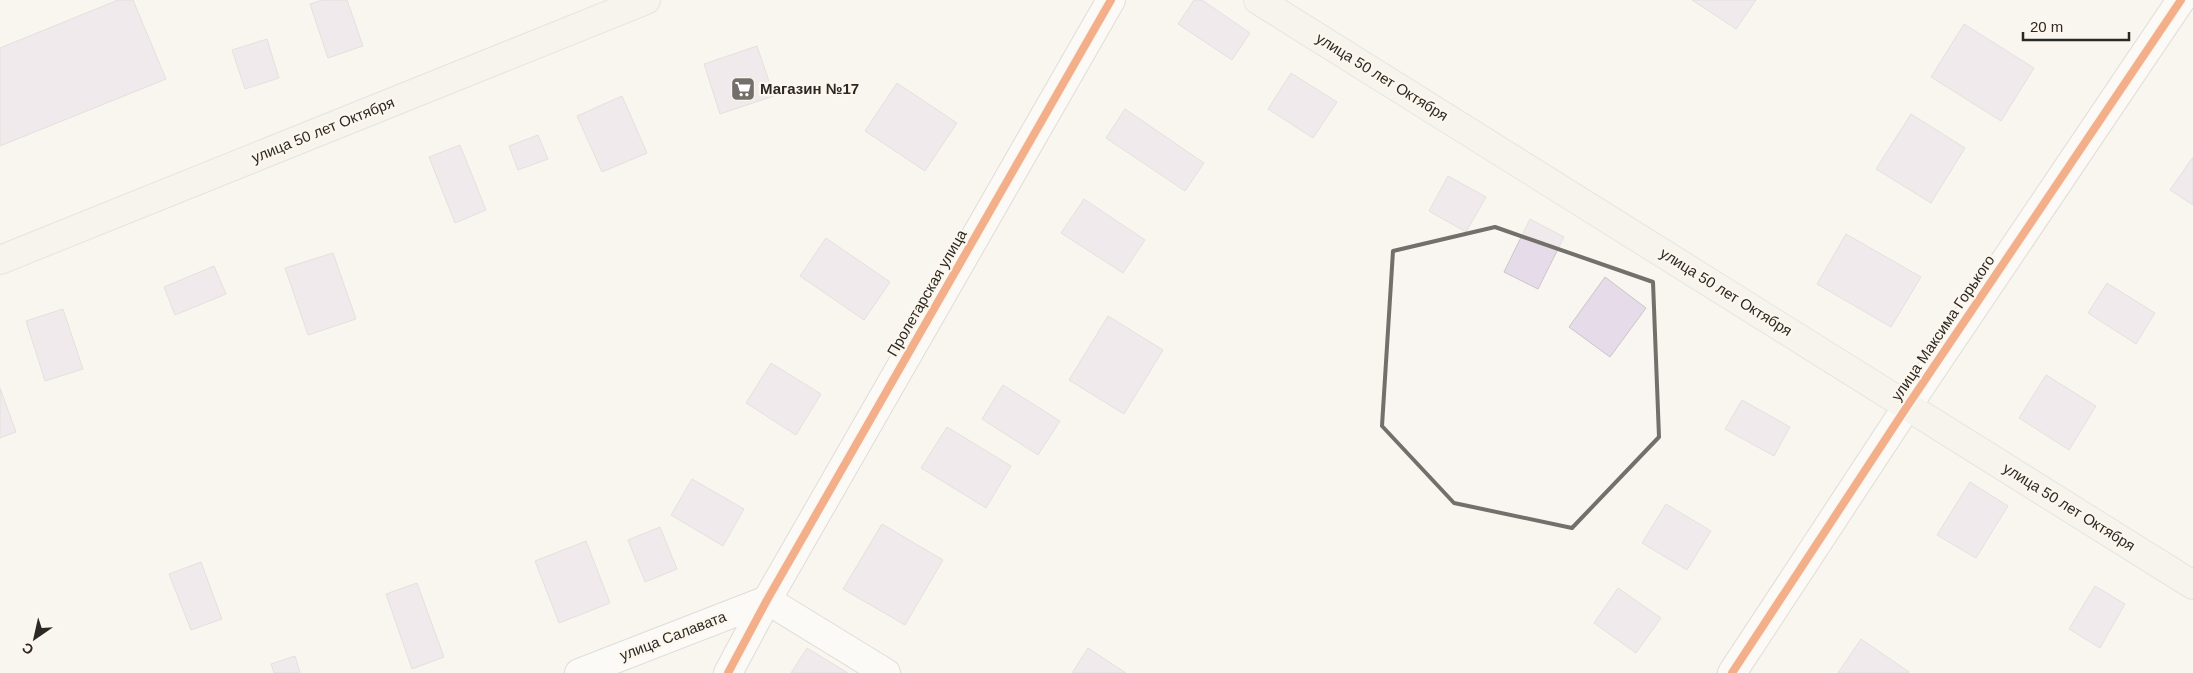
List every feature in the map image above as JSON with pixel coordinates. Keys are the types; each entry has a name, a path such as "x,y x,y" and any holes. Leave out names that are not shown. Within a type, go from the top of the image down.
{"main road":[{"name":"улица 50 лет Октября","path":"0,260 646,0"},
{"name":"улица 50 лет Октября","path":"1258,0 2193,585"}],"street":[{"name":"Пролетарская улица","path":"728,673 767,600 1111,0"},
{"name":"улица Максима Горького","path":"1732,673 1908,405 2181,0"},
{"name":"улица Салавата","path":"579,673 767,600"},
{"path":"767,600 886,673"}],"highlighted area":[{"path":"1495,227 1653,282 1659,437 1572,528 1454,503 1382,426 1393,251"}],"building":[{"path":"118,0 133,0 166,79 0,146 0,48"},
{"path":"322,0 347,0 363,46 328,58 310,4"},
{"path":"1194,0 1202,0 1250,33 1232,60 1178,24"},
{"path":"1692,0 1756,0 1736,29"},
{"path":"1964,24 2034,68 2001,121 1931,77"},
{"path":"267,39 279,78 245,89 232,50"},
{"path":"757,46 774,96 720,114 704,64"},
{"path":"1291,73 1337,102 1313,138 1268,109"},
{"path":"897,83 957,123 925,171 865,131"},
{"path":"622,96 647,153 602,172 577,116"},
{"path":"1125,109 1204,163 1185,191 1106,138"},
{"path":"1911,114 1965,148 1931,203 1876,169"},
{"path":"538,135 548,159 518,170 509,146"},
{"path":"460,145 486,210 455,223 429,157"},
{"path":"2193,157 2193,205 2170,190"},
{"path":"1448,176 1486,197 1466,232 1429,211"},
{"path":"1084,199 1145,240 1123,273 1061,233"},
{"path":"1530,219 1564,237 1538,289 1504,272"},
{"path":"1846,234 1921,277 1891,327 1817,284"},
{"path":"826,238 890,282 864,320 800,276"},
{"path":"333,253 356,319 308,335 285,268"},
{"path":"214,266 226,294 175,315 164,287"},
{"path":"1605,277 1646,308 1610,357 1569,327"},
{"path":"2107,283 2155,313 2136,344 2088,313"},
{"path":"63,309 83,369 45,381 26,321"},
{"path":"1108,316 1163,350 1124,414 1069,380"},
{"path":"771,363 821,394 796,435 746,403"},
{"path":"2046,375 2096,406 2069,450 2019,418"},
{"path":"1003,385 1060,421 1038,455 982,419"},
{"path":"0,388 16,432 0,438"},
{"path":"1742,400 1790,427 1774,456 1725,429"},
{"path":"947,427 1011,466 986,508 921,468"},
{"path":"692,479 744,509 723,546 671,515"},
{"path":"1970,482 2008,506 1976,558 1937,535"},
{"path":"1666,504 1711,531 1687,570 1642,543"},
{"path":"882,524 943,560 905,625 843,589"},
{"path":"660,527 677,569 645,582 628,540"},
{"path":"586,541 610,603 559,623 535,561"},
{"path":"201,562 222,619 191,630 169,574"},
{"path":"417,583 444,657 412,669 386,594"},
{"path":"2095,586 2125,604 2100,648 2069,629"},
{"path":"1618,588 1661,618 1636,653 1594,623"},
{"path":"1861,639 1909,672 1838,673"},
{"path":"807,648 848,673 791,673"},
{"path":"1088,648 1126,673 1072,673"},
{"path":"295,656 300,673 274,673 271,664"}],"cycle path":[{"path":"728,673 767,600 1111,0"},
{"path":"1732,673 1908,405 2181,0"}],"place":[{"name":"Магазин №17","path":"743,89"}]}
